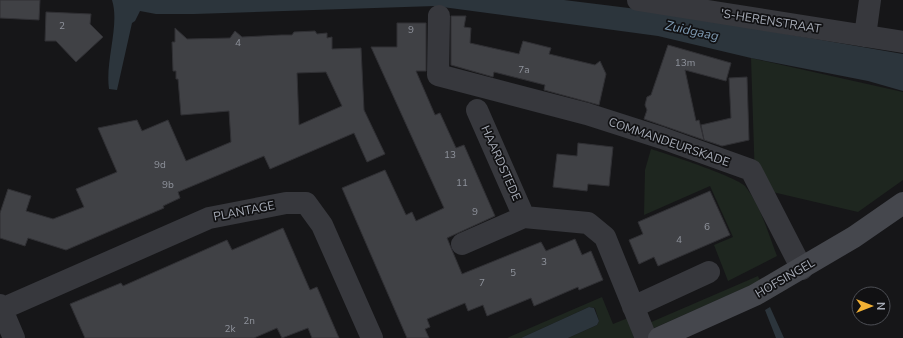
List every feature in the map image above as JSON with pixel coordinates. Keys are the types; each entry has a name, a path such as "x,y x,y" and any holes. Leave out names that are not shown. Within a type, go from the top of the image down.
{"street":[{"name":"'S-HERENSTRAAT","path":"643,0 903,42"},
{"path":"865,36 870,0"},
{"name":"COMMANDEURSKADE","path":"439,16 438,75 587,114 662,138 751,170 802,269"},
{"name":"HAARDSTEDE","path":"477,110 524,217"},
{"name":"PLANTAGE","path":"1,307 118,259 209,218 286,203 306,203 322,225 372,338"},
{"name":"HOFSINGEL","path":"659,338 755,295 802,269 874,224 903,203"},
{"path":"462,244 524,217 588,223 604,237 646,338"},
{"path":"633,306 709,272"},
{"path":"1,307 14,338"}],"shaded area":[{"path":"751,58 903,92 903,180 858,212 764,190 755,181"},
{"path":"651,149 729,177 745,186 760,211 777,256 728,281 714,245 733,237 710,186 644,215 645,170"},
{"path":"758,276 760,281 652,329 649,323"},
{"path":"602,297 613,324 628,318 634,338 568,338 597,325 599,321 595,308 589,307 521,338 507,338"}],"water":[{"name":"Zuidgaag","path":"112,0 564,0 653,11 903,54 903,91 868,81 751,58 658,36 435,6 194,14 156,14 140,11 135,21 132,23 117,90 109,89 108,78 114,32 114,10"},
{"path":"589,307 594,308 599,321 597,325 568,338 521,338"},
{"path":"770,307 784,338 776,338 765,310"}],"building":[{"path":"0,0 40,0 39,20 0,18"},
{"path":"46,12 91,14 90,24 103,37 76,62 56,41 45,41"},
{"path":"451,16 466,16 464,27 471,28 470,43 519,54 523,41 551,48 549,54 595,65 600,61 606,74 599,105 544,90 545,85 494,72 493,77 451,65"},
{"path":"397,23 426,23 426,71 416,71 435,115 440,113 456,148 464,145 495,216 447,238 462,274 541,242 546,251 575,239 582,255 591,251 603,280 579,290 578,287 534,306 531,298 487,316 483,305 468,311 465,303 427,319 430,327 425,329 429,338 407,338 342,188 385,170 406,215 412,212 416,221 444,208 371,47 397,47"},
{"path":"175,28 187,39 230,38 235,31 242,37 292,35 294,32 315,31 317,34 327,33 327,38 332,37 332,49 361,48 364,110 385,154 367,162 354,133 270,169 264,156 178,192 180,198 163,206 164,208 66,250 28,238 25,246 0,238 0,213 8,189 31,196 26,211 53,219 84,207 76,189 117,172 98,128 137,120 142,131 168,120 186,161 231,142 229,111 181,115 178,79 176,79 176,71 173,71 172,42 175,42","holes":["326,72 342,106 299,125 297,73"]},
{"path":"668,45 731,63 726,81 685,70 696,121 699,120 704,140 644,119 647,110 645,105 647,97 651,95"},
{"path":"747,77 749,140 722,146 704,140 701,125 731,118 729,78"},
{"path":"578,143 613,147 609,186 588,184 587,191 553,187 557,154 577,156"},
{"path":"710,191 730,235 658,266 654,257 639,264 629,240 643,234 638,222"},
{"path":"283,228 310,290 317,287 339,338 312,338 308,328 282,338 277,328 254,338 85,338 70,304 121,283 123,286 227,240 232,250"}]}
